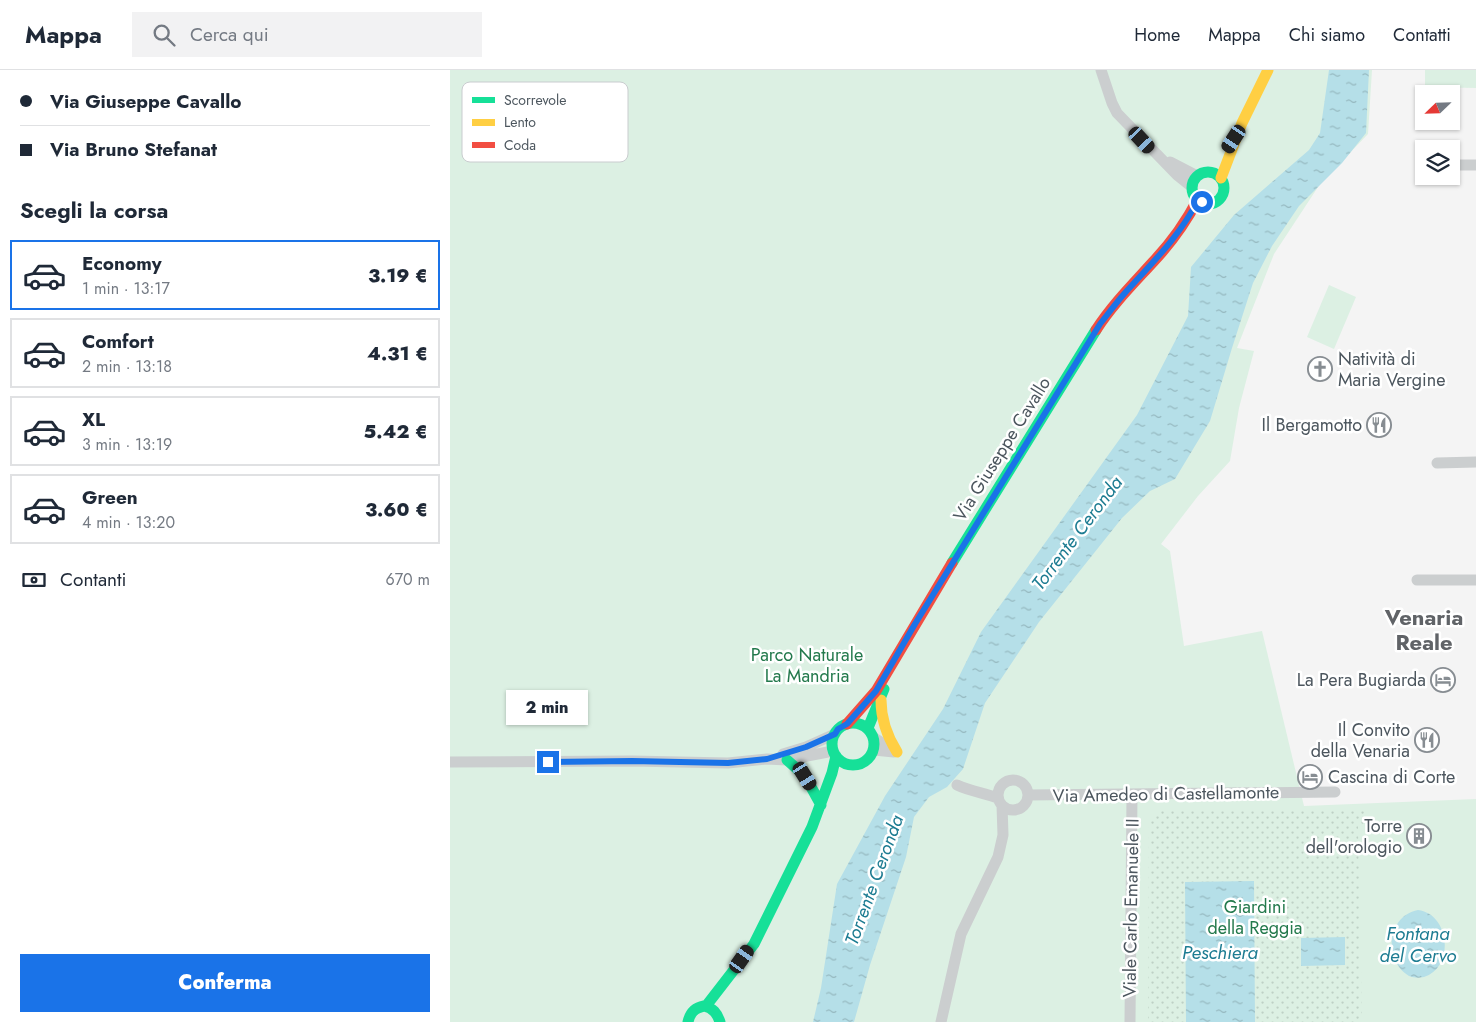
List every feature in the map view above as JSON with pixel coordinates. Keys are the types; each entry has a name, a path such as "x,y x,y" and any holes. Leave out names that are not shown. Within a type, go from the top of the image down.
{"street":[{"path":"1101,70 1117,113 1154,153 1195,182"},
{"path":"1217,175 1256,91 1268,70"},
{"path":"1460,165 1476,165"},
{"path":"1202,173 1217,175 1224,188 1220,198 1212,203 1202,201 1193,192 1195,182 1202,173"},
{"name":"Via Giuseppe Cavallo","path":"871,733 881,694 922,627 1107,330 1179,247 1198,219 1202,201"},
{"name":"Via Giuseppe Cavallo","path":"847,724 876,691 915,624 1100,324 1171,242 1202,201"},
{"path":"1437,464 1476,462"},
{"path":"1418,580 1476,580"},
{"path":"881,694 880,715 889,739 900,753"},
{"path":"706,1006 754,944 812,827 832,774 835,754 833,739 838,729 847,724 858,723 900,753"},
{"path":"812,827 846,773 870,757 874,750 871,733"},
{"path":"767,759 806,747 835,734"},
{"path":"874,750 900,753"},
{"path":"450,762 632,761 728,763 767,759 787,760 835,754"},
{"path":"835,754 841,761 846,773"},
{"path":"787,760 805,776 821,804"},
{"path":"941,1022 965,923 990,876 998,857 1003,835 1017,810 1025,804 1028,795 1026,788 1021,782 1007,781 1003,784 999,798 1003,835"},
{"path":"957,785 974,792 999,798 1009,810 1017,810"},
{"name":"Via Amedeo di Castellamonte","path":"1028,795 1334,792"},
{"name":"Viale Carlo Emanuele II","path":"1130,1022 1132,794"},
{"path":"718,1017 722,987"},
{"path":"687,1021 693,1010 701,1006 710,1007 718,1017"}],"green space":[{"name":"Parco Naturale La Mandria","path":"450,70 1372,70 1368,134 1320,184 1274,254 1237,348 1254,351 1239,408 1230,461 1198,496 1161,544 1170,551 1184,646 1262,631 1304,806 1476,799 1476,1022 450,1022"},
{"path":"1425,70 1476,70 1476,88 1460,88 1460,85 1425,85"},
{"path":"1329,285 1356,297 1334,349 1307,337"},
{"name":"Giardini della Reggia","path":"1364,809 1364,824 1358,825 1362,1019 1356,1019 1356,1022 1148,1022 1149,821 1158,811"}],"water":[{"name":"Torrente Ceronda","path":"1329,70 1369,70 1366,133 1342,163 1299,206 1272,246 1253,283 1210,421 1175,479 1150,491 1122,518 1039,622 985,703 963,769 947,787 929,797 914,817 906,857 870,965 854,1022 813,1022 821,988 837,884 885,796 943,709 981,632 1137,415 1188,316 1191,267 1234,215 1309,150 1320,133"},
{"name":"Peschiera","path":"1254,881 1255,1022 1186,1022 1185,882"},
{"name":"Fontana del Cervo","path":"1418,910 1429,914 1437,921 1445,941 1441,963 1434,971 1418,978 1409,976 1400,968 1394,958 1392,943 1395,928 1399,922 1410,912"},
{"path":"1345,937 1345,965 1301,966 1301,938"}],"traffic: fast":[{"path":"1208,172 1214,173 1219,177 1223,182 1224,188 1223,194 1219,199 1214,203 1208,204 1202,203 1197,199 1193,194 1192,188 1193,182 1197,177 1202,173 1208,172"},
{"path":"952,563 1096,330"},
{"path":"868,728 884,689"},
{"path":"857,723 865,726 871,732 874,744 871,756 865,762 849,765 841,762 835,756 832,740 835,732 841,726 857,723"},
{"path":"706,1006 754,944 812,827 832,773 836,756"},
{"path":"787,760 805,776 821,805"},
{"path":"688,1022 693,1011 704,1006 714,1011 720,1022"}],"traffic: slow":[{"path":"1221,178 1242,123 1268,70"},
{"path":"881,700 885,727 897,752"}],"traffic: jam":[{"path":"1096,330 1116,303 1172,240 1198,199"},
{"path":"847,724 876,691 952,563"}],"place":[{"name":"Natività di Maria Vergine","path":"1320,369"},
{"name":"Il Bergamotto","path":"1379,425"},
{"name":"La Pera Bugiarda","path":"1443,680"},
{"name":"Il Convito della Venaria","path":"1427,740"},
{"name":"Cascina di Corte","path":"1310,777"},
{"name":"Torre dell'orologio","path":"1419,836"}],"district":[{"name":"Venaria Reale","path":"1424,630"}],"route":[{"path":"548,762 728,763 767,759 806,747 835,734 838,729 847,724 876,691 915,624 1100,324 1171,242 1198,200 1202,202"}]}
